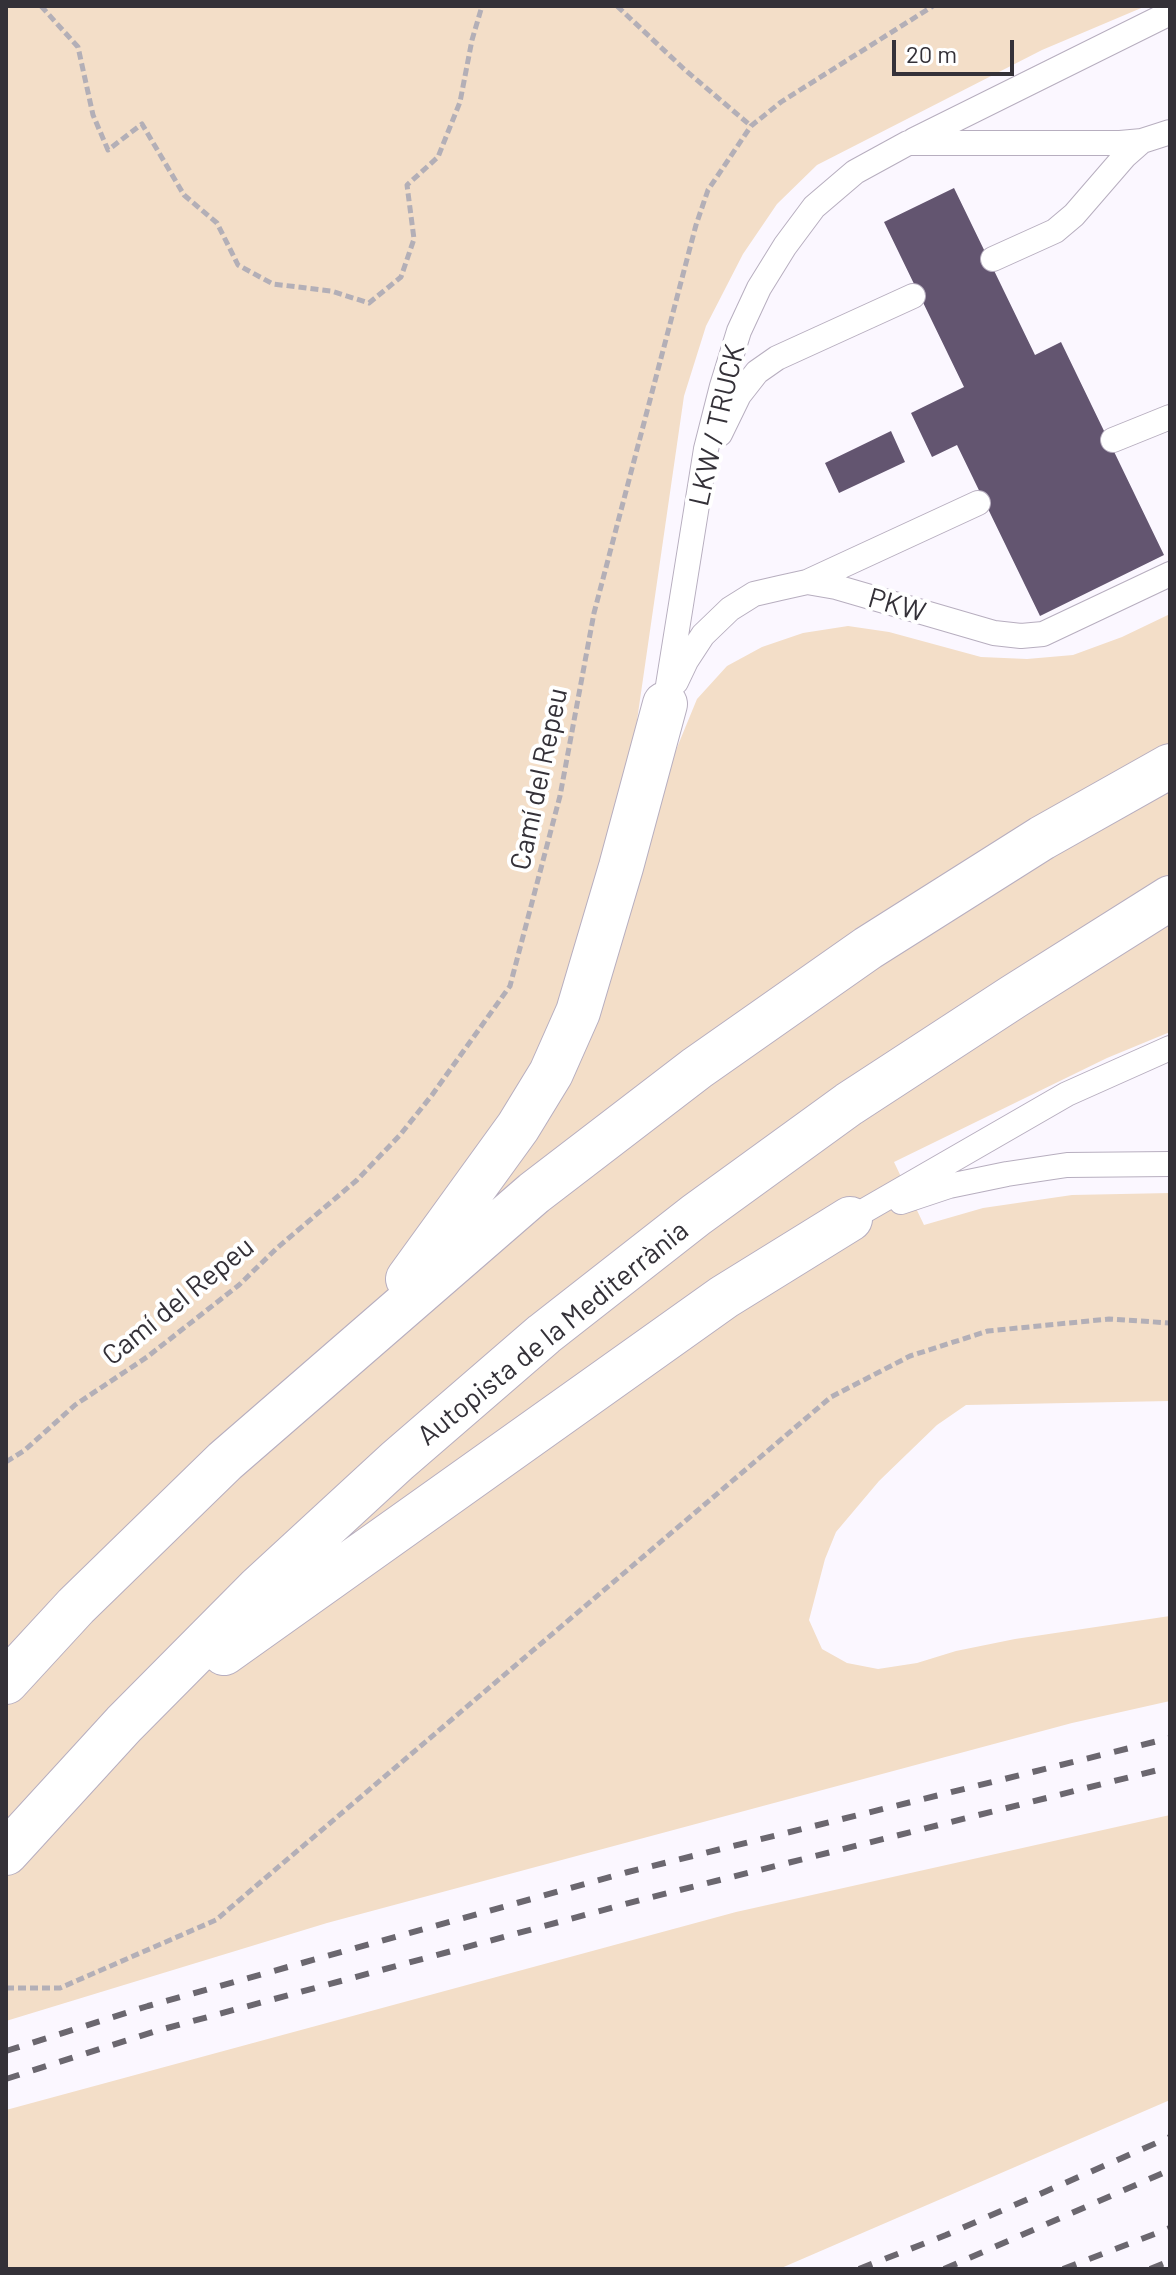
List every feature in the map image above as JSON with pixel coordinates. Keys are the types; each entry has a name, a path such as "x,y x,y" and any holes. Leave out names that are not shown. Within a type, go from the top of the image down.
{"highway":[{"path":"379,1325 418,1263 518,1127 551,1073 578,1012 665,704"},
{"path":"6,1682 76,1606 225,1461 534,1193 697,1068 868,948 1042,838 1170,766"},
{"name":"Autopista de la Mediterrània","path":"6,1853 124,1724 258,1589 397,1461 555,1325 696,1215 849,1104 1170,898"},
{"path":"124,1724 724,1297 850,1219"}],"lane":[{"path":"908,143 1170,13"},
{"name":"LKW / TRUCK","path":"665,704 701,482 722,386 739,331 759,288 814,207 855,172 908,143 1142,141 1170,132"},
{"path":"993,259 1055,231 1074,215 1142,141"},
{"path":"701,482 739,395 757,372 777,358 913,296"},
{"path":"1113,440 1170,417"},
{"path":"807,582 978,503"},
{"name":"PKW","path":"665,704 703,635 730,609 754,594 807,582 836,587 994,633 1021,636 1043,634 1170,574"},
{"path":"850,1219 1067,1094 1170,1048"},
{"path":"850,1219 949,1186 1007,1174 1067,1165 1170,1164"}],"path":[{"path":"41,6 78,47 93,115 108,150 142,124 184,195 217,223 238,265 273,284 331,291 369,303 401,277 414,239 407,185 438,157 460,102 482,6"},
{"path":"617,6 751,126"},
{"name":"Camí del Repeu","path":"6,1462 25,1450 75,1405 147,1357 239,1285 357,1180 400,1135 432,1095 510,986 560,796 594,613 696,225 708,190 751,126 781,102 933,6"},
{"path":"6,1988 60,1988 216,1920 831,1397 910,1356 988,1331 1109,1319 1170,1323"}],"shaded area":[{"path":"6,6 1146,6 1042,50 817,165 777,204 743,254 706,326 684,396 634,741 676,750 697,699 727,666 762,647 803,633 848,626 889,632 981,657 1027,659 1073,655 1122,637 1170,614 1170,1032 1107,1058 894,1162 924,1225 983,1208 1072,1195 1170,1193 1170,1401 966,1405 937,1425 879,1481 836,1532 825,1559 809,1620 822,1649 847,1663 878,1669 917,1663 1015,1639 1170,1616 1170,1701 1072,1723 327,1923 6,2021"},
{"path":"1170,1815 1170,2100 779,2269 6,2269 6,2110 736,1912"}],"building":[{"path":"954,188 1035,355 1061,342 1164,555 1040,616 957,445 932,457 911,413 964,387 884,222"},
{"path":"891,431 905,462 839,493 825,463"}],"railway":[{"path":"6,2051 148,2006 628,1872 1170,1738"},
{"path":"6,2079 156,2031 644,1899 1170,1767"},
{"path":"859,2269 946,2235 1170,2137"},
{"path":"944,2269 1170,2170"},
{"path":"1063,2269 1170,2228"},
{"path":"1150,2269 1170,2261"}]}
